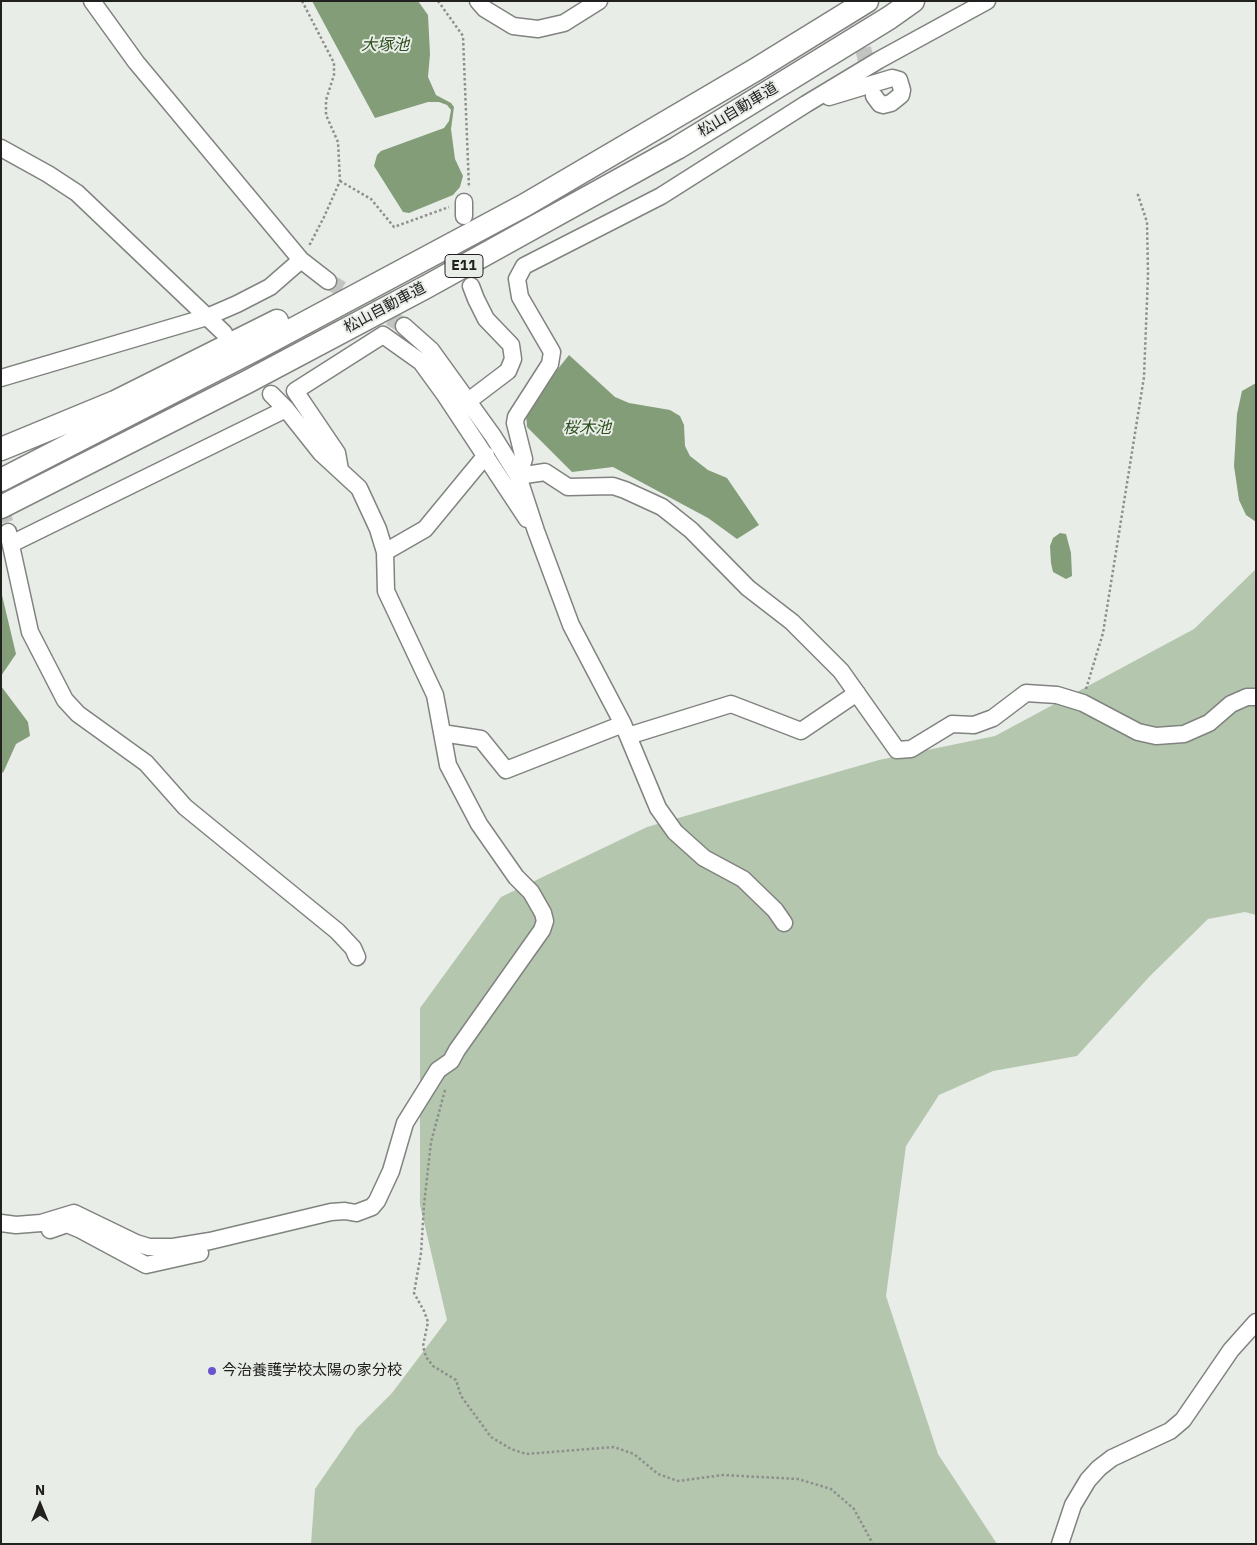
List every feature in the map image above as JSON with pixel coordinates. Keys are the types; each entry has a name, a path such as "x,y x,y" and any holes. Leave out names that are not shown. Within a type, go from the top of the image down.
{"highway":[{"name":"松山自動車道","path":"1,480 256,349 525,205 755,70 867,1"},
{"name":"松山自動車道","path":"1,507 247,382 409,296 642,167 719,122 913,1"},
{"path":"1,449 115,402 409,256 525,205"}],"street":[{"path":"92,1 136,62 301,260 328,281"},
{"path":"478,1 485,9 513,26 538,29 564,23 599,1"},
{"path":"518,476 524,459 515,423 516,416 550,364 552,352 520,297 517,279 524,266 661,196 879,60 987,1"},
{"path":"806,104 892,78 899,80 902,87 901,94 891,102 883,105 880,104 874,96"},
{"path":"1,137 31,160 33,165"},
{"path":"1,148 33,165 77,193 224,333"},
{"path":"1,378 207,317 270,287 301,260"},
{"path":"467,402 508,371 513,359 511,345 486,320 471,286"},
{"path":"404,326 431,350 493,436 518,476 571,625 626,730 658,808 675,832 704,858 743,879 775,910 784,923"},
{"path":"340,470 337,453 295,392 383,335 421,362 486,455 516,505 536,531"},
{"path":"1,1223 16,1225 41,1223 74,1213 136,1243 149,1247 173,1247 210,1241 332,1212 345,1211 356,1213 372,1207 377,1201 391,1171 405,1122 438,1070 451,1061 542,930 545,921 543,913 531,892 516,877 478,824 448,765 435,695 386,591 385,552 378,529 359,488 321,453 286,409 271,394"},
{"path":"286,409 10,538 30,632 65,700 78,714 146,763 184,807 336,931 352,948 357,957"},
{"path":"385,552 425,529 486,455"},
{"path":"518,476 545,472 568,487 613,486 662,507 691,530 748,588 792,622 841,671 897,750 910,749 952,724 974,725 993,718 1026,693 1057,694 1082,702 1138,732 1156,736 1184,734 1209,723 1231,704 1247,697 1256,697"},
{"path":"442,733 481,739 506,770 626,730 731,704 801,731 857,693"},
{"path":"1,1223 18,1230 34,1232 67,1224 146,1265 245,1243"},
{"path":"1060,1544 1073,1505 1088,1480 1112,1458 1170,1431 1183,1420 1231,1350 1256,1322"}],"path":[{"path":"301,260 324,217 340,181 338,142 326,116 326,100 334,75 334,63 302,1"},
{"path":"340,181 371,199 394,227 464,209 469,185 463,36 438,1"},
{"path":"1082,702 1103,632 1144,377 1148,275 1147,222 1137,192"},
{"path":"445,1090 431,1142 421,1253 414,1293 428,1322 423,1346 426,1357 433,1366 456,1380 461,1396 491,1437 510,1449 526,1454 614,1448 634,1454 658,1474 678,1481 723,1476 798,1479 831,1489 854,1508 874,1544"}],"shaded area":[{"path":"1256,569 1256,915 1245,912 1208,919 1150,976 1077,1056 993,1071 939,1095 906,1146 886,1296 938,1454 997,1544 311,1544 315,1489 357,1428 392,1393 447,1320 420,1205 420,1008 501,897 647,827 879,760 995,736 1194,629"}],"water":[{"name":"大塚池","path":"312,1 418,1 428,15 430,54 428,77 436,95 451,103 454,107 451,129 455,159 463,176 460,187 453,195 409,213 403,212 374,166 377,155 381,151 444,128 449,121 451,110 447,105 439,102 428,102 375,118"},
{"name":"桜木池","path":"569,355 615,397 629,403 670,410 680,416 684,425 685,446 690,456 708,470 727,478 759,525 737,539 708,518 613,467 572,472 527,427 526,414 529,405"},
{"path":"1256,383 1256,522 1246,515 1239,500 1234,466 1237,414 1242,391"},
{"path":"1060,533 1066,534 1071,553 1072,576 1066,579 1053,572 1051,563 1050,546 1053,538"},
{"path":"1,591 16,654 1,676"},
{"path":"1,686 28,722 30,736 16,744 3,773 1,771"}],"tunnel":[{"path":"853,1 870,80"},
{"path":"328,281 404,326"},
{"path":"1,507 8,532"}],"place":[{"name":"今治養護学校太陽の家分校","path":"212,1371"}]}
